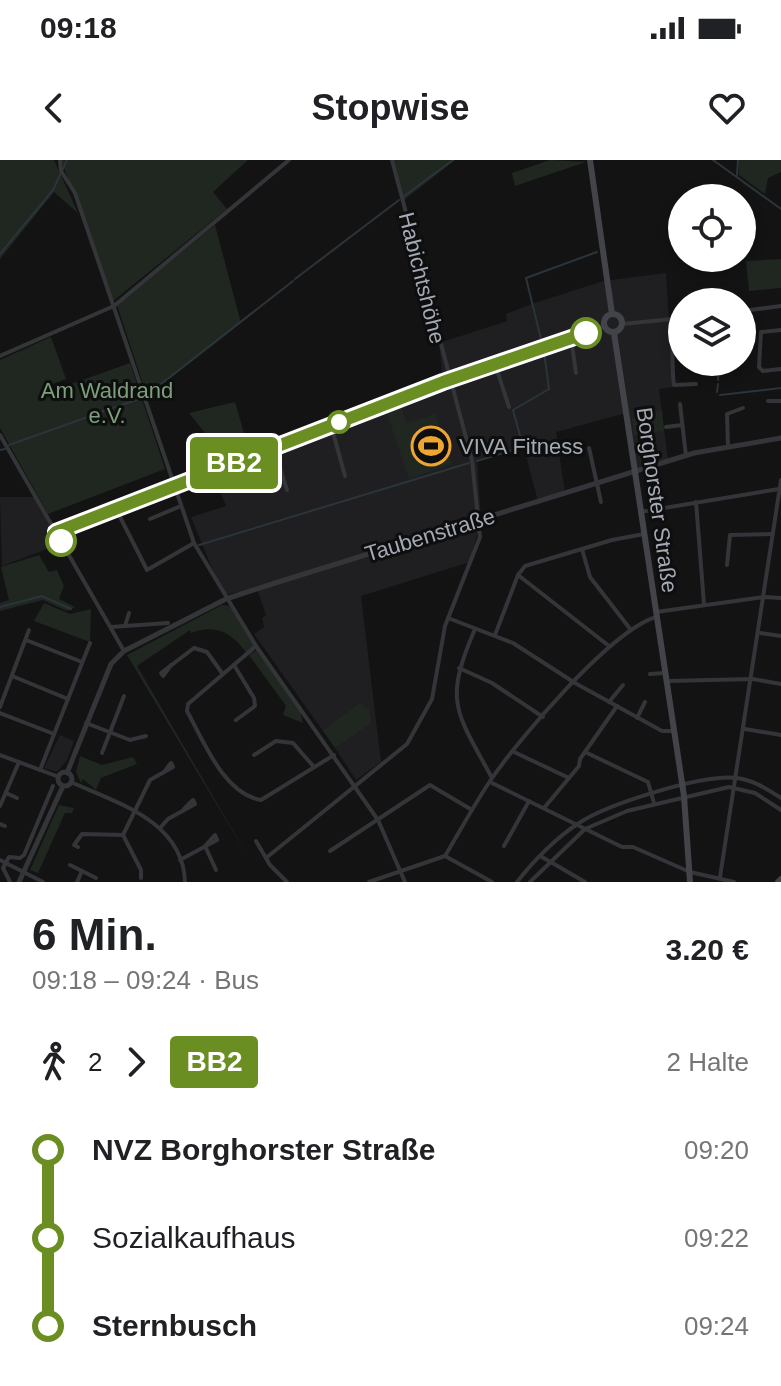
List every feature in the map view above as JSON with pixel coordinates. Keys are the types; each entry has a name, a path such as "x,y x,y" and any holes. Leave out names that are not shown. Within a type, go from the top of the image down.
{"main road":[{"path":"590,160 612,314"},
{"path":"612,314 619,316 623,324 614,333 604,326 606,317 612,314"},
{"name":"Borghorster Straße","path":"614,333 684,796 690,882"}],"street":[{"path":"60,160 62,173 75,193 194,543 256,646 378,820 405,882"},
{"path":"0,356 114,306 289,160"},
{"name":"Habichtshöhe","path":"266,858 407,744 432,699 448,618 480,537 481,519 472,460 448,380 392,160"},
{"path":"756,309 781,306"},
{"path":"623,324 668,319"},
{"path":"56,532 448,380 604,326"},
{"path":"781,330 761,332 759,367 763,371 781,369"},
{"path":"571,338 576,373"},
{"path":"495,364 509,407"},
{"path":"674,376 674,385 696,384"},
{"path":"768,401 781,401"},
{"path":"680,404 686,456"},
{"path":"728,446 727,414 743,408"},
{"path":"331,425 345,476"},
{"path":"666,427 682,425"},
{"path":"0,435 124,651 104,674 67,773 59,777"},
{"name":"Taubenstraße","path":"124,651 226,599 686,456 781,438"},
{"path":"274,448 287,490"},
{"path":"589,448 601,502"},
{"path":"720,877 753,679 781,480"},
{"path":"640,512 779,489"},
{"path":"696,502 704,604"},
{"path":"150,519 181,506"},
{"path":"116,509 147,570 194,543"},
{"path":"495,635 518,575 531,564 644,534"},
{"path":"727,565 730,535 773,534"},
{"path":"582,549 590,577 631,630"},
{"path":"518,575 609,646"},
{"path":"369,882 445,856 491,780 514,752 609,646 631,630 655,614 704,604 781,598"},
{"path":"125,626 129,613"},
{"path":"448,618 513,643 637,718 662,731 674,731"},
{"path":"111,627 168,623"},
{"path":"476,628 459,668 458,714 491,780 622,847 633,847 690,872 734,882"},
{"path":"0,707 29,630"},
{"path":"760,633 781,636"},
{"path":"26,640 82,662"},
{"path":"40,770 90,643"},
{"path":"256,646 192,697 187,711 215,760 242,794 266,799 334,755"},
{"path":"171,665 194,648 207,652 222,673"},
{"path":"234,665 255,706 236,720"},
{"path":"459,668 492,683 543,717"},
{"path":"650,674 664,673"},
{"path":"12,676 68,699"},
{"path":"666,681 753,679 781,684"},
{"path":"609,702 623,685"},
{"path":"102,753 124,696"},
{"path":"637,718 645,702"},
{"path":"544,808 569,778 617,706"},
{"path":"0,713 54,734"},
{"path":"86,723 134,741 146,736"},
{"path":"745,729 781,735"},
{"path":"254,755 276,741 293,743 314,767"},
{"path":"514,752 569,778"},
{"path":"585,752 648,782 654,803"},
{"path":"0,755 59,777 63,786"},
{"path":"0,806 19,762"},
{"path":"123,835 150,780 164,772"},
{"path":"67,773 71,782 135,810 160,828 180,860 185,882"},
{"path":"517,882 576,824 682,785 737,778 761,785 781,798"},
{"path":"19,882 63,786 71,782"},
{"path":"330,851 430,785 472,810"},
{"path":"3,862 9,857 20,858 24,855 53,786"},
{"path":"530,882 585,829 654,803 735,787 755,793 781,810"},
{"path":"6,793 17,798"},
{"path":"48,801 58,796"},
{"path":"504,846 529,801"},
{"path":"160,828 184,809"},
{"path":"82,834 123,835"},
{"path":"123,835 141,870 141,878"},
{"path":"256,841 287,882"},
{"path":"180,860 205,846 216,870"},
{"path":"445,856 492,882"},
{"path":"541,856 585,882"},
{"path":"3,862 43,882"},
{"path":"3,862 3,872 10,882"},
{"path":"70,865 96,878"},
{"path":"77,882 82,871"}],"shaded area":[{"path":"666,273 668,376 672,376 673,387 659,389 668,461 634,472 626,413 556,432 565,493 538,501 524,448 477,461 481,519 470,562 361,596 381,762 356,780 335,748 339,745 327,728 323,731 254,634 264,627 262,618 266,615 257,589 223,595 191,517 226,506 213,474 443,382 439,343 507,321 506,314 532,304 603,281"},
{"path":"0,497 35,497 60,544 2,566"},
{"path":"60,735 74,741 67,760 57,772 44,768"}],"green space":[{"path":"0,160 54,160 78,213 54,192 0,259"},
{"path":"61,160 248,160 213,192 227,209 113,301"},
{"path":"394,160 455,160 404,200"},
{"path":"550,160 586,162 515,186 512,173"},
{"path":"739,160 781,160 781,172 768,178 765,194 756,184 739,175"},
{"path":"215,225 241,323 164,383 146,393 117,305"},
{"path":"781,259 781,288 749,288 747,272 756,272 756,260"},
{"name":"Am Waldrand e.V.","path":"51,337 66,379 45,387 46,393 130,363 165,469 48,514 0,428 0,360"},
{"path":"399,401 407,423 435,414 452,464 409,479 385,407"},
{"path":"235,402 250,454 218,466 209,438 189,413"},
{"path":"662,410 664,431 634,435 632,419 637,418 638,412"},
{"path":"39,555 49,572 57,570 64,586 59,599 75,607 67,611 43,600 0,611 0,603 9,600 1,567"},
{"path":"44,603 70,614 91,609 90,642 34,621"},
{"path":"222,605 230,606 256,646 246,652 222,632 208,629 191,633 190,630 137,666 253,865 127,655"},
{"path":"258,649 299,706 303,723 283,715 286,706 249,655"},
{"path":"361,702 366,709 369,707 371,723 335,748 323,731"},
{"path":"80,756 102,765 133,757 137,764 101,778 96,790 83,779 81,783 76,772"},
{"path":"59,805 74,808 72,813 65,813 38,873 30,870"}],"waterway":[{"path":"0,254 53,190 67,160"},
{"path":"403,197 453,160"},
{"path":"713,160 781,209"},
{"path":"737,175 738,160"},
{"path":"295,279 399,200"},
{"path":"543,347 526,278 597,252"},
{"path":"147,395 293,281"},
{"path":"477,461 523,447 513,410 549,389 544,351"},
{"path":"718,376 718,380"},
{"path":"717,392 718,384"},
{"path":"720,395 781,388"},
{"path":"101,412 139,399"},
{"path":"9,445 99,413"},
{"path":"0,450 5,449"},
{"path":"199,545 469,463"},
{"path":"0,607 42,596 71,609"}],"bus line":[{"name":"BB2","path":"61,541 56,532 443,382 586,333"}],"place":[{"name":"VIVA Fitness","path":"431,446"}]}
